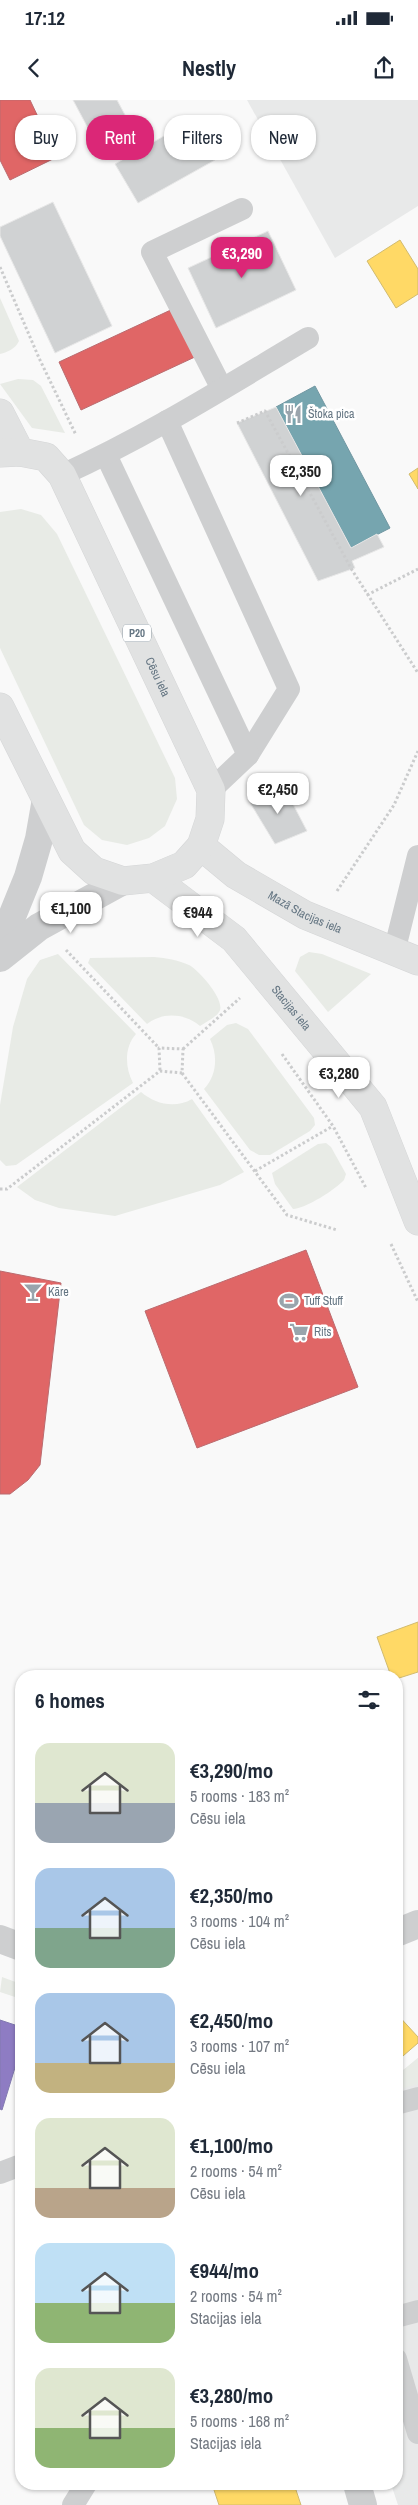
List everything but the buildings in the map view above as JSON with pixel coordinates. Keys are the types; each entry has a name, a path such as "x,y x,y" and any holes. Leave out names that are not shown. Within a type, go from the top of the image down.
{"main road":[{"name":"Cēsu iela","path":"0,413 10,452 46,457 62,475 211,790 210,819 201,846 184,866 153,878 123,881 94,871 72,851 0,706"},
{"name":"Mazā Stacijas iela","path":"201,846 236,875 305,915 406,956"},
{"name":"Stacijas iela","path":"153,878 234,939 373,1107 418,1221"}],"street":[{"path":"0,946 28,877 39,839 46,799"},
{"name":"Cēsu iela","path":"0,958 39,927 123,881"},
{"path":"403,1930 418,1924"},
{"path":"0,1939 15,1945"},
{"path":"358,2490 363,2505"}],"lane":[{"path":"222,389 152,252 242,209"},
{"path":"62,475 106,455 308,338"},
{"path":"167,421 289,689 248,755 211,790"},
{"path":"106,455 248,755"},
{"path":"406,956 418,856"},
{"path":"403,2102 418,2098"},
{"path":"0,2173 15,2167"},
{"path":"403,2315 418,2311"},
{"path":"403,2383 418,2433"},
{"path":"73,2505 82,2490"}],"path":[{"path":"0,267 39,358 77,436"},
{"path":"237,422 265,411 367,595 418,673"},
{"path":"367,595 418,568"},
{"path":"333,897 394,805 418,751"},
{"path":"62,946 159,1048 160,1071"},
{"path":"159,1048 183,1049 242,997 247,1004"},
{"path":"183,1049 182,1073 287,1215 338,1230"},
{"path":"280,1051 333,1126 356,1167"},
{"path":"0,1189 7,1189 160,1071 182,1073"},
{"path":"254,1171 333,1126"},
{"path":"391,1243 418,1302"}],"shaded area":[{"path":"247,100 418,100 418,206 335,258 280,160 316,160 316,115 255,115"},
{"path":"0,298 19,341 11,350 0,354"},
{"path":"18,379 33,380 41,386 65,433 32,428 0,384"},
{"path":"21,509 41,515 57,534 175,778 177,799 165,826 149,838 127,845 102,840 84,825 0,648 0,512"},
{"path":"309,952 322,954 371,974 328,1012 295,971 300,957"},
{"path":"58,954 136,1034 129,1045 127,1058 128,1071 133,1083 16,1165 6,1166 0,1160 0,1105 13,1027 27,979 40,960"},
{"path":"154,957 185,963 199,973 216,994 220,1007 219,1012 200,1026 181,1016 160,1017 147,1024 88,963 90,958"},
{"path":"236,1023 248,1029 314,1118 315,1125 310,1131 270,1155 259,1155 250,1150 204,1089 212,1078 215,1065 213,1045 210,1039 227,1025"},
{"path":"141,1092 152,1100 165,1104 179,1104 192,1099 244,1172 220,1185 115,1216 59,1208 35,1200 17,1187"},
{"path":"326,1143 331,1147 346,1174 344,1180 320,1198 305,1206 293,1209 275,1184 272,1173 318,1144"},
{"path":"2,1977 15,1982 15,1997 0,1992"},
{"path":"418,2058 418,2505 398,2505 393,2490 403,2490 403,2070"},
{"path":"418,2058 418,2084 403,2088 403,2070"}],"place":[{"name":"Štoka pica","path":"293,414"},
{"name":"Kāre","path":"33,1292"},
{"name":"Tuff Stuff","path":"289,1301"},
{"name":"Rits","path":"299,1332"}]}
